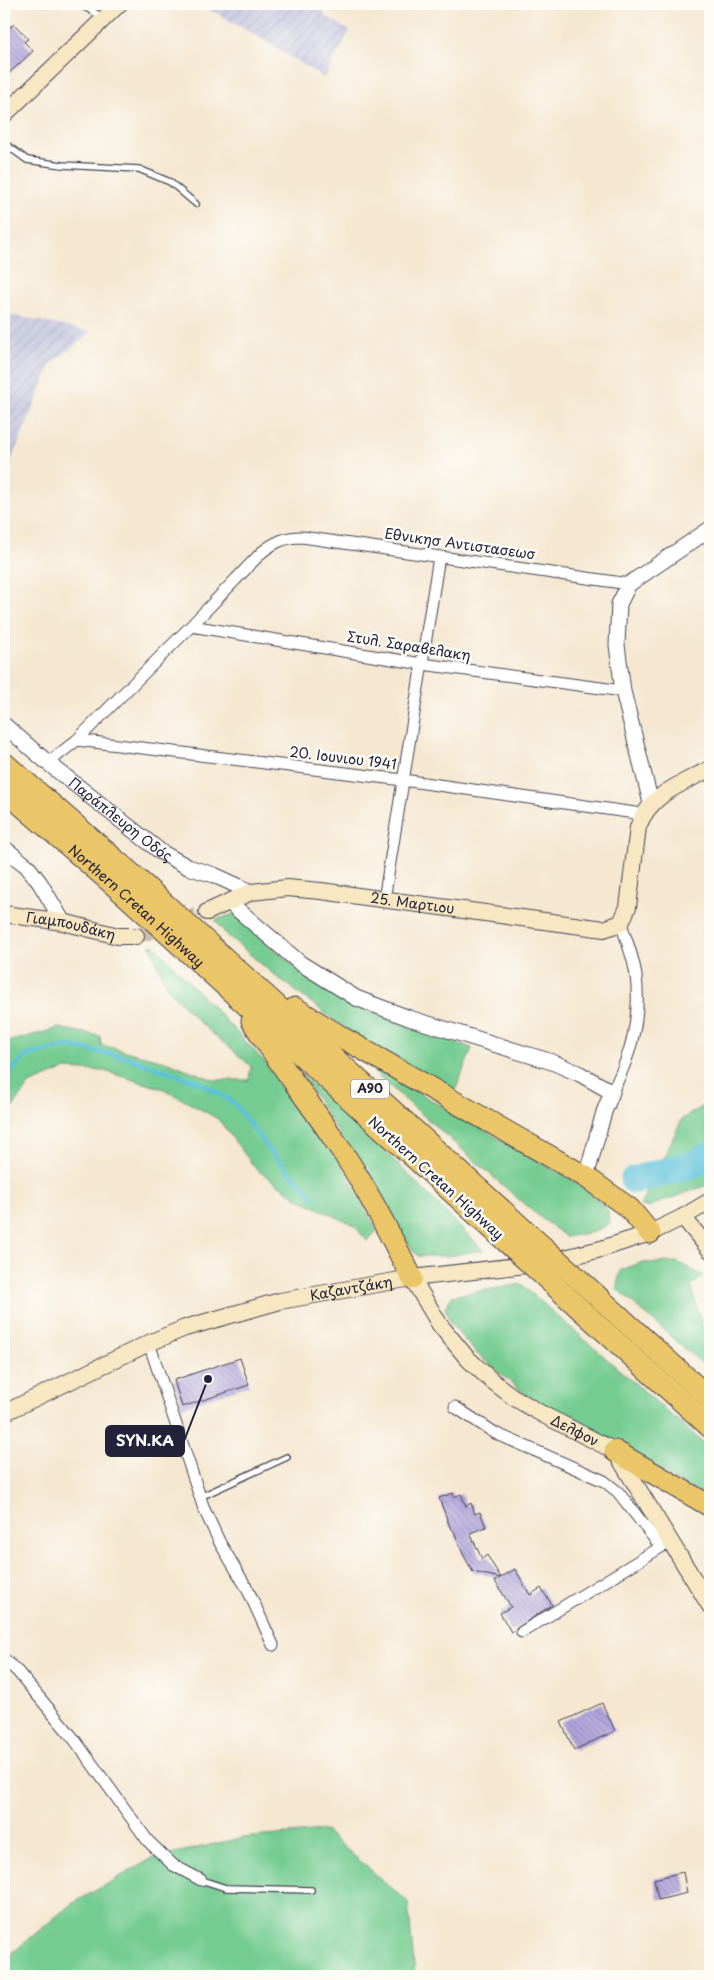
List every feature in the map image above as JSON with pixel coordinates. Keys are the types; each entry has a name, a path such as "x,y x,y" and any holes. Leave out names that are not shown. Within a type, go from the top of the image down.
{"highway":[{"name":"Northern Cretan Highway","path":"4,763 248,979 484,1207 580,1308 710,1427"},
{"name":"Northern Cretan Highway","path":"4,790 123,893 237,998 484,1207 594,1293 710,1399"},
{"path":"248,979 351,1043 586,1177 630,1209 650,1233"},
{"path":"237,998 269,1048 336,1142 380,1215 412,1278"},
{"path":"614,1451 710,1506"}],"main road":[{"path":"4,115 119,4"},
{"path":"621,923 628,907 638,826 646,809 665,793 710,769"},
{"name":"25. Μαρτιου","path":"207,912 251,892 287,888 604,929 621,923"},
{"name":"Γιαμπουδάκη","path":"4,914 63,922 118,936 136,936"},
{"name":"Καζαντζάκη","path":"4,1413 149,1342 185,1328 280,1301 412,1278 544,1262 619,1244 650,1233 710,1202"},
{"path":"684,1217 710,1250"},
{"name":"Δελφον","path":"412,1278 440,1325 467,1358 491,1380 542,1414 614,1451 666,1545 710,1606"}],"street":[{"path":"646,809 623,691 617,645 619,604 629,584 710,529"},
{"name":"Εθνικησ Αντιστασεωσ","path":"191,626 262,552 275,542 286,538 302,537 629,584"},
{"path":"384,900 439,557"},
{"path":"48,763 77,740 191,626"},
{"name":"Στυλ. Σαραβελακη","path":"191,626 422,664 623,691"},
{"name":"Παράπλευρη Οδός","path":"4,725 48,763 161,852 188,866 214,875 251,892"},
{"name":"20. Ιουνιου 1941","path":"77,740 646,809"},
{"path":"4,848 27,866 40,882 63,922"},
{"path":"230,903 300,963 356,998 419,1021 552,1062 580,1074 612,1092"},
{"path":"586,1177 604,1112 633,1036 638,1006 636,974 621,923"},
{"path":"149,1342 200,1497 220,1543 248,1590 273,1645"},
{"path":"455,1407 495,1433 604,1481 618,1492 666,1545 522,1632"},
{"path":"4,1659 18,1672 74,1739 148,1841 173,1865 201,1880"}],"lane":[{"path":"79,4 105,18"},
{"path":"4,144 27,160 90,167 139,169 170,182 196,204"},
{"path":"200,1497 287,1457"},
{"path":"201,1880 226,1888 312,1890"}],"shaded area":[{"path":"200,4 322,4 324,15 350,31 324,78 261,38"},
{"path":"4,313 91,332 51,364 4,479"}],"green space":[{"path":"234,914 321,989 406,1026 472,1048 453,1096 350,1032 272,973 226,934 215,920"},
{"path":"150,945 155,946 296,1095 347,1173 377,1231 367,1241 355,1226 301,1200 256,1169 218,1119 164,1089 104,1071 66,1069 29,1084 4,1120 4,1043 59,1028 100,1036 101,1045 165,1061 214,1080 249,1080 251,1066 199,1022 167,988"},
{"path":"359,1059 584,1187 608,1210 609,1224 594,1232 566,1237 531,1210"},
{"path":"301,1074 368,1134 483,1250 447,1256 418,1256"},
{"path":"710,1102 710,1184 647,1207 640,1206 682,1119"},
{"path":"677,1262 703,1276 691,1286 703,1329 710,1328 710,1371 616,1288 621,1270 640,1263"},
{"path":"521,1284 710,1449 710,1500 527,1396 474,1351 451,1324 445,1308 452,1296"},
{"path":"325,1831 408,1902 415,1976 14,1976 5,1959 70,1905 153,1858 241,1838"}],"building":[{"path":"4,20 11,27 14,24 28,39 24,42 33,51 4,78"},
{"path":"240,1358 249,1385 182,1407 174,1380"},
{"path":"453,1493 454,1497 461,1494 466,1506 471,1503 475,1514 480,1512 486,1527 470,1533 482,1559 487,1555 501,1578 473,1572 463,1554 454,1531 450,1527 439,1498"},
{"path":"515,1569 530,1595 541,1588 552,1605 511,1632 500,1613 511,1607 495,1581"},
{"path":"602,1703 615,1731 574,1750 561,1722"},
{"path":"683,1872 687,1893 658,1900 654,1879"}],"waterway":[{"path":"4,1078 26,1056 66,1046 125,1057 201,1083 234,1103 268,1149 314,1198"},
{"path":"634,1180 694,1164 710,1155"}],"tunnel":[{"path":"136,936 207,912"}],"place":[{"name":"SYN.KA","path":"208,1379"}]}
